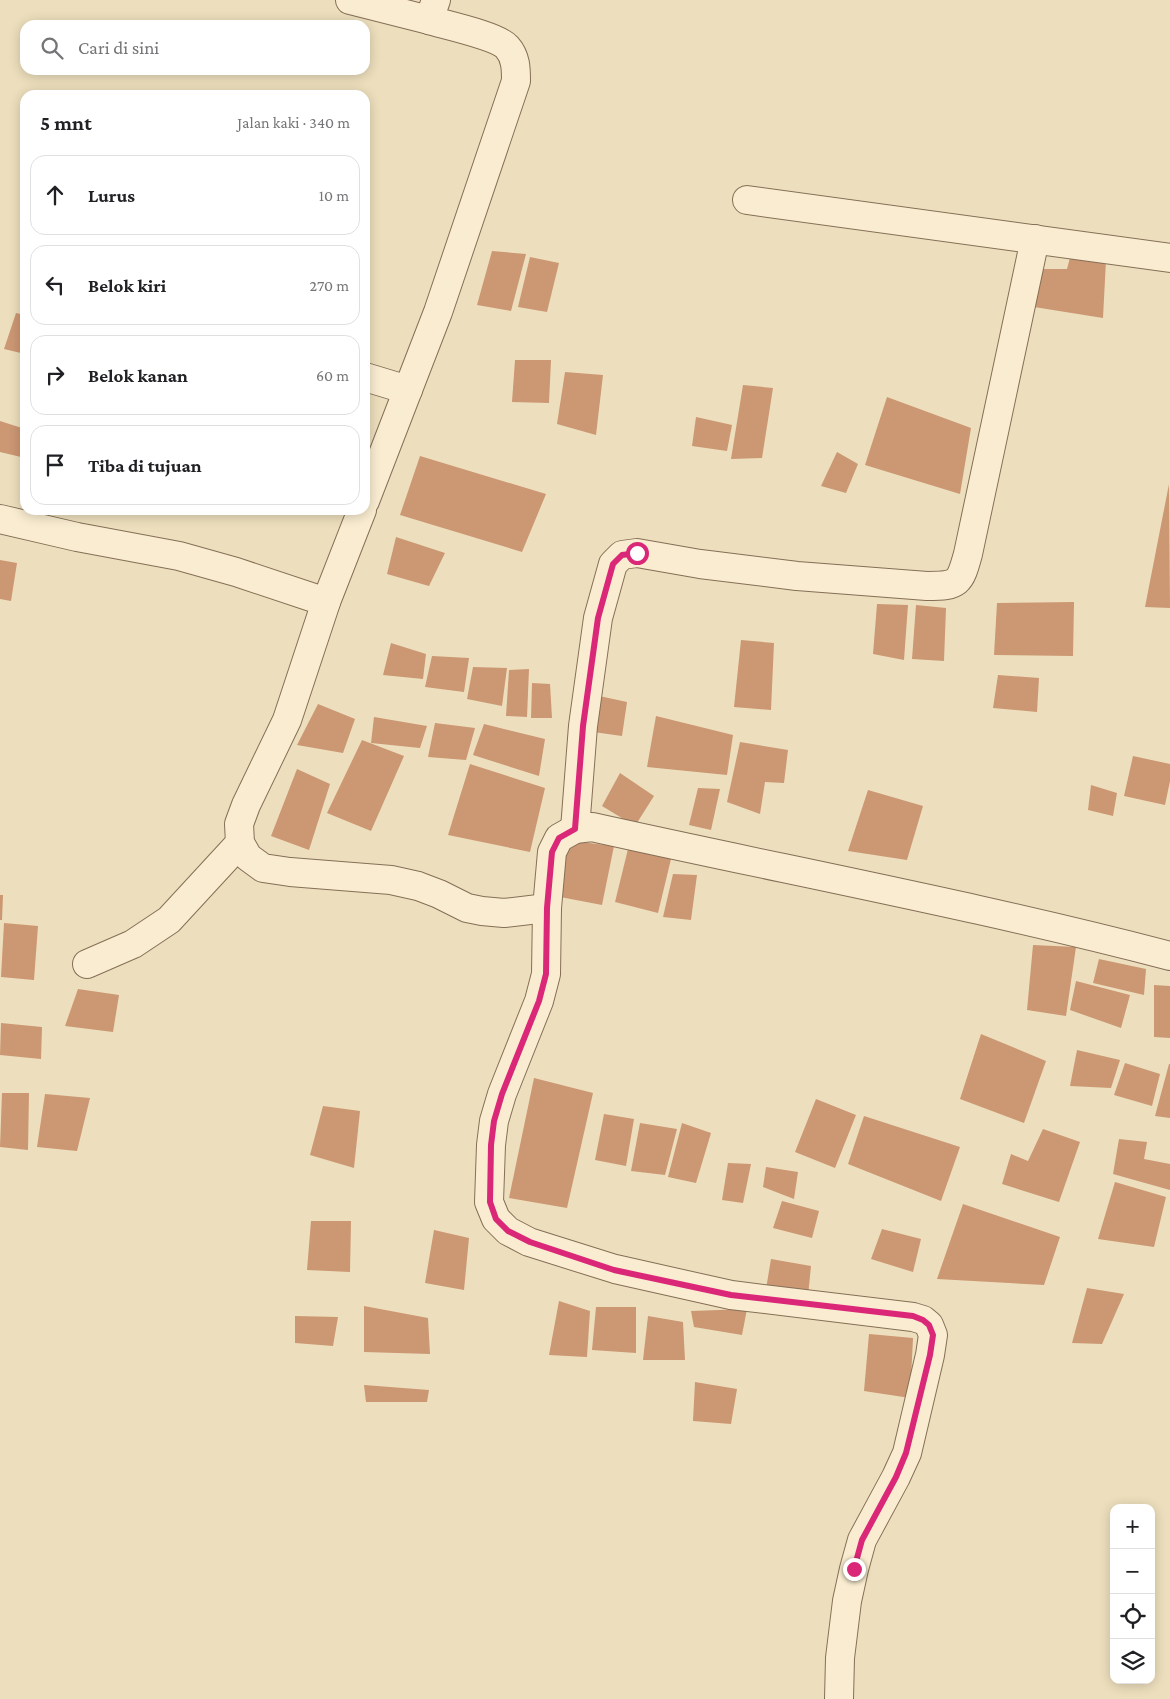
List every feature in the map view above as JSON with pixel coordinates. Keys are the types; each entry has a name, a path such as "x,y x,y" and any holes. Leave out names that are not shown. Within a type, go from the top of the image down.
{"street":[{"path":"350,0 433,10 507,47 516,64 516,81 438,312 370,486"},
{"path":"747,200 1170,258"},
{"path":"575,829 583,726 598,618 608,575 613,564 622,555 637,553 700,564 787,575 918,586 947,586 957,582 963,572 968,554 1035,239"},
{"path":"370,379 408,390"},
{"path":"359,515 326,602 287,720 246,805 239,824 240,844 248,857 263,868 391,880 418,886 467,908 504,913 547,908"},
{"path":"0,519 77,537 179,556 236,572 326,602"},
{"path":"839,1699 840,1658 847,1602 854,1569 862,1540 896,1477 906,1453 930,1355 933,1335 929,1325 913,1316 731,1295 614,1270 530,1242 508,1231 496,1219 490,1202 491,1145 494,1121 502,1094 539,1001 546,974 547,908 552,852 559,838 575,829 592,827 917,896 1106,939 1170,956"},
{"path":"87,964 133,944 169,920 240,844"}],"building":[{"path":"492,251 526,254 511,311 477,305"},
{"path":"1071,254 1106,260 1103,318 1034,307 1041,269 1067,269"},
{"path":"530,257 559,263 547,312 518,307"},
{"path":"16,313 20,314 20,353 4,349"},
{"path":"515,360 551,360 549,403 512,402"},
{"path":"565,372 603,375 596,435 557,424"},
{"path":"743,385 773,388 762,458 731,459"},
{"path":"887,397 971,428 960,494 865,465"},
{"path":"696,417 732,425 727,451 692,446"},
{"path":"0,421 20,427 20,457 0,452"},
{"path":"837,452 858,464 846,493 821,486"},
{"path":"420,456 546,494 522,552 400,515"},
{"path":"1169,484 1170,608 1145,607"},
{"path":"396,537 445,553 429,586 387,574"},
{"path":"0,560 17,563 11,601 0,599"},
{"path":"1074,602 1073,656 994,655 997,603"},
{"path":"877,604 908,605 904,660 873,654"},
{"path":"916,605 946,608 944,661 912,659"},
{"path":"741,640 774,643 771,710 734,707"},
{"path":"391,643 426,654 423,679 383,675"},
{"path":"432,656 469,658 464,692 425,687"},
{"path":"473,667 507,668 502,706 467,699"},
{"path":"529,669 527,717 506,716 509,670"},
{"path":"998,675 1039,678 1037,712 993,708"},
{"path":"532,683 550,684 552,718 531,718"},
{"path":"590,694 627,702 622,736 586,731"},
{"path":"318,704 355,719 343,753 297,745"},
{"path":"656,716 733,735 727,775 647,767"},
{"path":"374,717 427,726 420,748 371,743"},
{"path":"435,723 475,728 466,760 428,757"},
{"path":"484,724 545,739 539,776 473,755"},
{"path":"362,740 404,756 371,831 327,813"},
{"path":"740,742 788,750 784,783 765,782 760,814 727,802"},
{"path":"1133,756 1170,764 1170,781 1165,805 1124,796"},
{"path":"470,764 545,788 530,852 448,835"},
{"path":"297,769 330,784 309,850 271,836"},
{"path":"620,773 654,796 635,826 602,806"},
{"path":"1091,785 1117,793 1113,816 1088,810"},
{"path":"698,788 720,789 711,830 689,825"},
{"path":"868,790 923,806 907,860 848,851"},
{"path":"564,840 614,846 602,905 555,896"},
{"path":"628,849 671,859 658,913 615,902"},
{"path":"673,874 697,875 691,920 663,917"},
{"path":"0,895 3,895 2,920 0,920"},
{"path":"4,923 38,926 34,980 1,977"},
{"path":"1033,945 1076,947 1066,1016 1027,1010"},
{"path":"1099,959 1146,969 1144,995 1093,983"},
{"path":"1076,981 1130,995 1121,1028 1070,1010"},
{"path":"1154,985 1170,986 1170,1038 1154,1037"},
{"path":"78,989 119,995 113,1032 65,1026"},
{"path":"1,1023 42,1027 41,1059 0,1055"},
{"path":"981,1034 1046,1061 1024,1123 960,1099"},
{"path":"1077,1050 1120,1060 1111,1088 1070,1086"},
{"path":"1125,1063 1160,1074 1152,1106 1114,1095"},
{"path":"1170,1064 1170,1118 1155,1116"},
{"path":"534,1078 593,1093 567,1208 509,1198"},
{"path":"2,1093 29,1093 28,1150 0,1147"},
{"path":"45,1094 90,1098 77,1151 37,1147"},
{"path":"816,1099 856,1115 835,1168 795,1152"},
{"path":"323,1106 360,1111 354,1168 310,1155"},
{"path":"604,1114 634,1119 626,1166 595,1160"},
{"path":"864,1116 960,1147 941,1201 848,1164"},
{"path":"640,1123 677,1129 665,1175 631,1171"},
{"path":"682,1123 711,1133 696,1183 668,1177"},
{"path":"1043,1129 1080,1142 1059,1202 1002,1184 1011,1154 1028,1161"},
{"path":"1119,1139 1147,1142 1144,1159 1170,1164 1170,1190 1113,1174"},
{"path":"728,1163 751,1164 743,1203 722,1200"},
{"path":"766,1167 798,1172 794,1199 763,1187"},
{"path":"1115,1182 1166,1197 1154,1247 1098,1239"},
{"path":"782,1201 819,1211 812,1238 773,1228"},
{"path":"963,1204 1060,1237 1044,1285 937,1279"},
{"path":"311,1221 351,1221 350,1272 307,1270"},
{"path":"882,1229 921,1239 913,1272 871,1259"},
{"path":"434,1230 469,1238 464,1290 425,1283"},
{"path":"771,1259 811,1266 808,1296 766,1289"},
{"path":"1087,1288 1124,1294 1102,1344 1072,1343"},
{"path":"559,1301 590,1311 587,1357 549,1355"},
{"path":"364,1306 428,1318 430,1354 364,1352"},
{"path":"596,1307 636,1307 636,1353 592,1350"},
{"path":"747,1309 742,1335 694,1327 691,1311"},
{"path":"295,1316 338,1317 333,1346 295,1343"},
{"path":"648,1316 683,1322 685,1360 643,1360"},
{"path":"869,1334 913,1338 910,1398 864,1391"},
{"path":"695,1382 737,1389 731,1424 693,1421"},
{"path":"364,1385 429,1390 427,1402 366,1402"}],"route":[{"path":"637,553 622,555 613,564 608,575 598,618 583,726 575,829 559,838 552,852 547,908 546,974 539,1001 502,1094 494,1121 491,1145 490,1202 496,1219 508,1231 530,1242 614,1270 731,1295 820,1307 913,1316 929,1325 933,1335 930,1355 906,1453 896,1477 862,1540 854,1569"}]}
